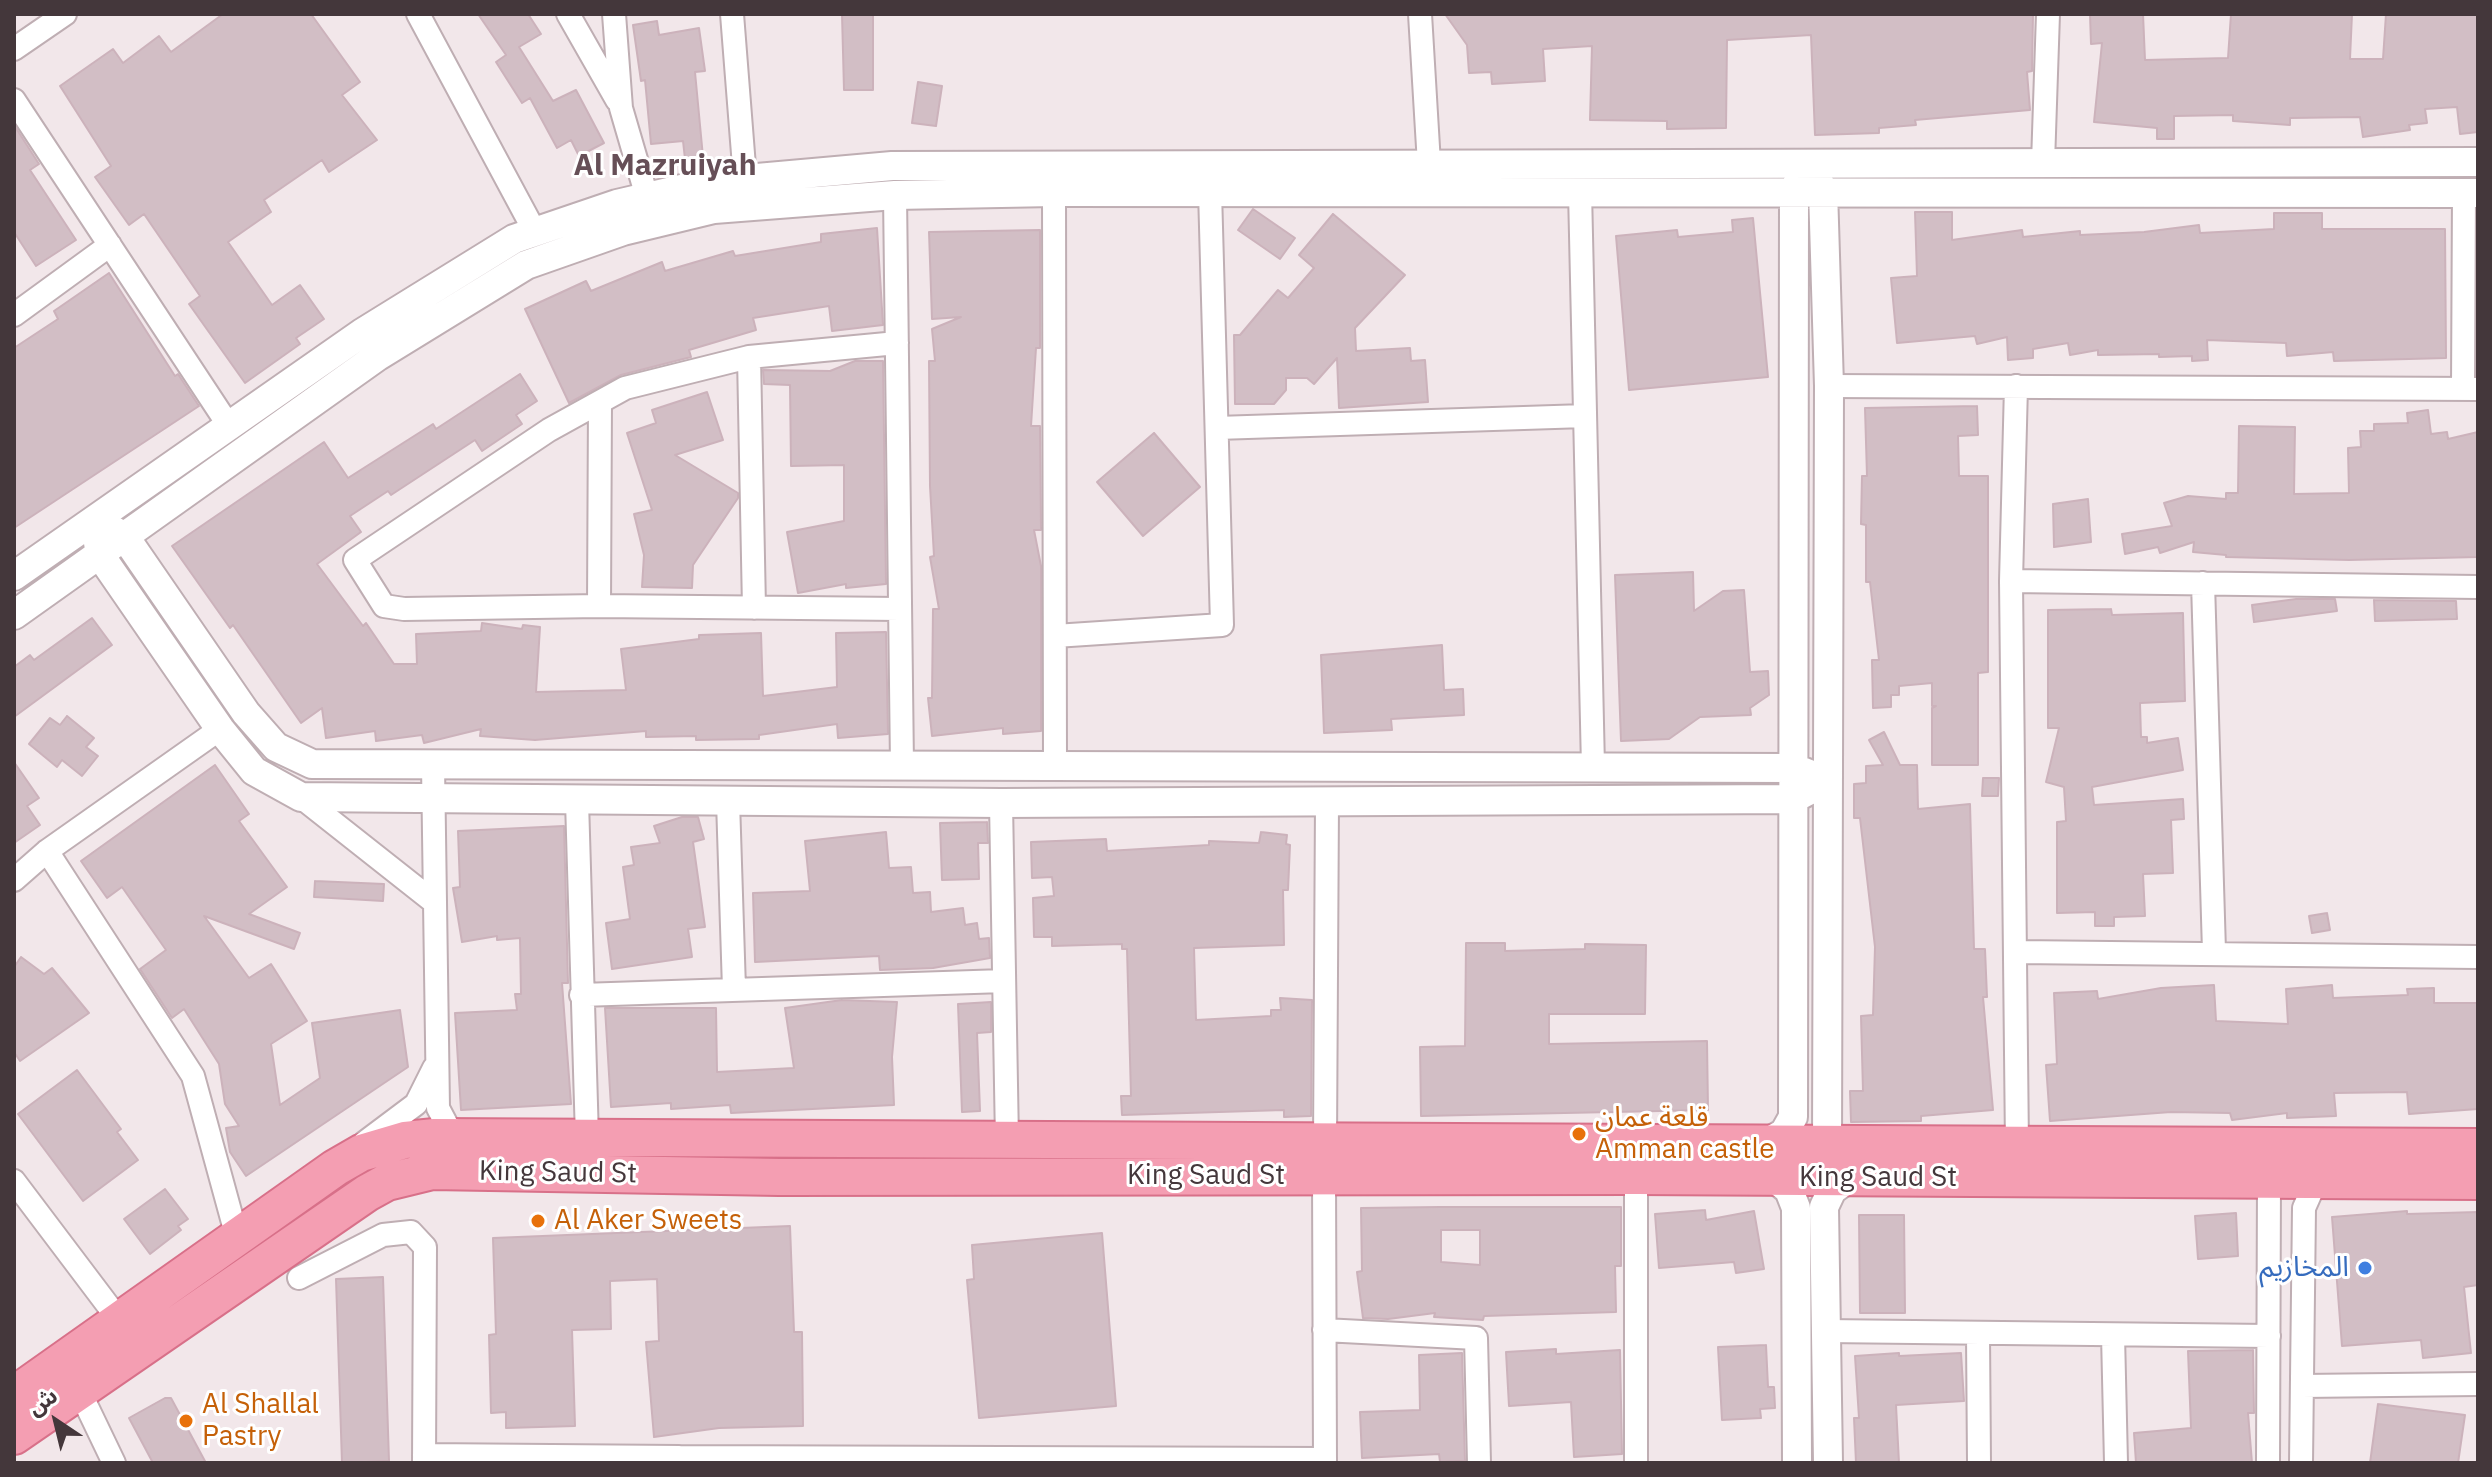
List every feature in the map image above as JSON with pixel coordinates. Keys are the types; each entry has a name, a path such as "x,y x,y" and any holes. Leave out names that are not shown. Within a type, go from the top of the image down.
{"main road":[{"name":"King Saud St","path":"16,1394 335,1168 361,1153 405,1140 469,1137 1007,1141 1652,1176 1769,1161 1827,1144 2478,1147"},
{"path":"779,1177 768,1171 766,1163 779,1154 886,1153 951,1141"},
{"path":"2269,1179 2274,1165 2286,1158 2382,1159 2439,1147"},
{"name":"King Saud St","path":"14,1436 367,1193 409,1175 432,1171 779,1177 1324,1160 1769,1161 1849,1178 2478,1181"}],"street":[{"path":"14,49 65,14"},
{"path":"418,14 535,232"},
{"path":"568,14 621,108"},
{"path":"614,14 621,108 647,197"},
{"path":"732,14 745,179"},
{"path":"1420,14 1429,164"},
{"path":"2043,163 2048,14"},
{"path":"14,100 229,426"},
{"path":"14,576 362,333 514,239 647,197 712,182 892,166 2478,162"},
{"path":"1797,1463 1794,1198 1769,1161 1793,1117 1794,190 1807,163"},
{"path":"1636,1463 1652,1176 1721,1163 1816,1162 1825,1155 1827,1144 1829,386 1823,190 1807,163"},
{"path":"14,615 378,356 526,265 623,231 714,209 895,195 1054,192 1823,190 2471,193 2470,388 1829,386"},
{"path":"1055,636 1222,625 1210,191"},
{"path":"1580,191 1593,767"},
{"path":"1054,192 1055,766"},
{"path":"895,195 902,765"},
{"path":"14,315 110,245"},
{"path":"897,343 749,357 625,388 549,430 355,560 384,606 900,609"},
{"path":"749,357 754,608"},
{"path":"2016,386 2011,581 2018,952 2017,1146"},
{"path":"599,606 600,402"},
{"path":"1217,428 1585,416"},
{"path":"94,520 125,537 246,713 276,747 312,764 1794,768 1827,781"},
{"path":"94,520 100,555 220,729 254,771 301,797 434,902"},
{"path":"2011,581 2478,587"},
{"path":"2203,583 2214,951"},
{"path":"14,880 47,851 220,729"},
{"path":"433,765 435,1063 443,1119 457,1133 469,1137"},
{"path":"301,797 1001,803 1793,799 1827,781"},
{"path":"577,801 587,1138"},
{"path":"728,801 734,989"},
{"path":"299,1278 383,1235 411,1232 425,1247 424,1459 1325,1461 1327,802"},
{"path":"1001,803 1007,1141"},
{"path":"47,851 193,1076 237,1237"},
{"path":"2018,952 2214,951 2478,957"},
{"path":"581,995 1004,981"},
{"path":"335,1168 416,1104 430,1082 435,1063"},
{"path":"1828,1463 1824,1257 1827,1197 1849,1178"},
{"path":"2268,1463 2269,1179"},
{"path":"2301,1463 2304,1208 2312,1190 2334,1179"},
{"path":"14,1181 119,1320"},
{"path":"1795,1255 1824,1257"},
{"path":"1324,1330 1476,1338 1479,1463"},
{"path":"1825,1331 2269,1336"},
{"path":"1978,1335 1979,1463"},
{"path":"2113,1335 2116,1463"},
{"path":"2302,1386 2478,1384"},
{"path":"79,1390 114,1463"}],"building":[{"path":"223,14 311,14 360,82 342,95 377,140 329,172 322,160 264,200 271,212 228,242 272,305 300,285 324,319 296,338 300,344 245,383 189,304 200,296 144,214 129,225 95,177 111,166 60,86 113,49 123,63 159,36 171,52"},
{"path":"478,14 528,14 541,34 519,47 553,101 576,90 604,143 579,156 571,140 557,148 530,98 522,103 496,62 506,55"},
{"path":"842,14 873,14 873,90 844,90"},
{"path":"1445,14 2033,14 2032,71 2027,72 2030,110 1915,120 1916,125 1879,128 1879,133 1815,135 1811,35 1727,40 1726,128 1667,129 1667,121 1590,120 1592,46 1543,49 1545,81 1492,84 1491,72 1469,73 1467,45"},
{"path":"2090,14 2143,14 2145,60 2228,58 2231,14 2352,14 2350,59 2383,59 2386,14 2478,14 2478,132 2460,134 2457,107 2425,109 2427,123 2409,125 2410,130 2363,137 2360,117 2290,118 2290,125 2233,121 2233,115 2174,116 2174,139 2157,139 2157,128 2094,122 2102,43 2091,44"},
{"path":"657,21 659,35 699,28 705,71 695,72 703,157 685,159 683,141 651,144 645,80 641,81 633,25"},
{"path":"918,82 942,86 936,126 912,123"},
{"path":"14,125 39,164 30,170 76,240 36,266 14,232"},
{"path":"1253,209 1295,238 1280,259 1238,230"},
{"path":"1915,212 1952,212 1952,240 2022,230 2023,237 2080,231 2080,235 2144,232 2199,225 2200,233 2274,229 2274,213 2322,213 2322,229 2445,229 2446,358 2334,361 2333,352 2287,356 2286,343 2207,340 2208,360 2192,361 2192,356 2159,357 2159,354 2098,355 2098,350 2070,355 2068,343 2033,349 2033,358 2008,360 2007,337 1977,344 1975,336 1897,343 1891,278 1917,276"},
{"path":"1333,214 1405,275 1355,328 1356,351 1410,348 1411,361 1425,360 1428,402 1339,408 1337,358 1314,384 1307,378 1286,378 1286,390 1274,404 1235,404 1234,335 1240,335 1278,290 1288,298 1314,268 1299,255"},
{"path":"1753,218 1768,377 1629,390 1616,236 1677,230 1678,237 1733,232 1732,220"},
{"path":"877,228 883,325 832,331 829,306 753,318 756,330 689,350 691,357 621,375 569,403 525,309 586,281 591,291 662,262 665,271 733,251 735,256 821,242 821,234"},
{"path":"1040,230 1040,348 1036,348 1031,426 1040,426 1041,530 1034,530 1041,566 1041,731 1003,734 1003,728 932,736 928,698 932,698 933,609 939,609 930,557 934,556 929,361 935,361 932,329 961,317 932,319 929,232"},
{"path":"109,273 175,376 178,374 199,406 14,528 14,348 58,319 54,311"},
{"path":"855,361 883,361 886,584 846,588 846,584 798,593 787,532 844,521 844,465 791,466 790,385 764,384 763,370 830,371"},
{"path":"520,374 537,401 516,415 522,424 482,451 475,440 391,495 388,491 350,516 361,532 317,564 363,626 366,623 394,664 417,664 416,634 481,631 482,623 522,629 523,625 540,627 536,692 626,690 621,649 699,639 699,635 761,633 763,696 837,687 836,633 886,632 888,734 838,738 837,724 759,735 759,739 646,737 646,731 535,740 480,736 481,729 424,743 422,735 376,741 375,731 326,738 322,708 301,723 233,625 230,628 172,546 324,442 348,478 433,424 436,429"},
{"path":"707,392 723,440 675,455 738,493 738,498 693,565 692,588 642,587 644,555 634,514 652,510 627,433 656,423 652,410"},
{"path":"1977,406 1978,435 1958,436 1959,476 1988,476 1988,672 1978,673 1978,765 1932,765 1932,708 1936,706 1932,706 1932,683 1899,686 1899,695 1891,695 1891,707 1873,708 1872,660 1879,660 1870,582 1866,582 1866,525 1861,524 1862,476 1867,476 1865,408"},
{"path":"2428,410 2431,434 2447,432 2448,439 2478,432 2478,557 2349,560 2226,557 2193,552 2194,542 2160,553 2158,547 2125,554 2122,534 2172,526 2164,503 2188,496 2226,499 2226,493 2238,493 2239,426 2295,427 2294,494 2349,493 2348,448 2361,447 2360,431 2374,431 2374,424 2408,423 2407,413"},
{"path":"1154,433 1200,487 1143,536 1097,482"},
{"path":"2088,499 2091,542 2054,547 2053,504"},
{"path":"1693,572 1694,611 1723,591 1744,590 1750,672 1768,671 1769,695 1750,708 1751,715 1700,717 1669,739 1621,741 1615,575"},
{"path":"2296,599 2335,599 2337,611 2254,622 2252,605"},
{"path":"2374,600 2456,601 2457,619 2375,621"},
{"path":"2111,609 2112,615 2183,613 2185,701 2140,703 2141,737 2147,737 2147,743 2178,738 2183,770 2092,787 2094,805 2183,799 2184,819 2171,820 2173,873 2143,874 2145,916 2114,917 2114,926 2095,926 2095,912 2057,913 2057,822 2066,821 2064,787 2046,782 2059,728 2048,728 2048,610"},
{"path":"92,618 112,645 14,717 14,667 30,655 34,660"},
{"path":"1442,645 1444,690 1463,689 1464,715 1391,719 1392,730 1324,733 1321,655"},
{"path":"67,716 94,738 86,747 98,756 82,776 62,760 57,767 29,744 50,718 60,725"},
{"path":"1884,732 1900,765 1917,765 1918,809 1970,804 1974,949 1985,949 1987,997 1983,997 1993,1110 1921,1116 1921,1121 1851,1122 1850,1091 1863,1091 1861,1016 1873,1015 1875,947 1860,818 1854,818 1854,784 1866,783 1866,766 1883,765 1869,740"},
{"path":"14,762 39,798 27,806 40,825 14,843"},
{"path":"215,765 249,814 239,821 287,887 249,914 300,933 294,949 204,916 249,978 271,964 307,1021 271,1044 280,1105 320,1078 312,1023 400,1010 408,1067 246,1176 230,1152 226,1128 239,1126 225,1104 219,1064 184,1009 172,1018 140,969 166,950 122,887 107,898 81,861"},
{"path":"1983,778 1999,778 1998,796 1982,796"},
{"path":"682,817 698,817 704,839 693,842 705,927 688,929 692,957 612,969 606,923 630,919 623,867 634,865 631,847 660,843 654,826"},
{"path":"987,822 988,843 978,843 979,879 942,880 940,823"},
{"path":"564,826 568,983 562,983 571,1104 461,1110 455,1013 517,1010 515,994 521,994 520,938 497,940 497,936 462,942 453,888 460,887 458,831"},
{"path":"886,832 889,868 911,867 913,893 930,892 931,912 963,908 965,925 977,923 979,939 989,938 990,958 933,968 880,970 879,956 755,962 753,893 810,891 805,841"},
{"path":"1261,832 1287,835 1286,844 1290,845 1288,890 1283,890 1284,945 1194,948 1196,1020 1271,1016 1271,1010 1281,1010 1280,998 1312,1000 1311,1116 1284,1117 1284,1110 1122,1115 1121,1096 1131,1096 1127,949 1122,949 1122,944 1052,946 1052,937 1034,937 1033,898 1054,896 1052,877 1032,878 1031,842 1106,839 1107,851 1209,845 1209,841 1259,843"},
{"path":"315,881 384,884 383,901 314,897"},
{"path":"2327,913 2330,930 2312,933 2309,916"},
{"path":"1466,943 1505,943 1505,951 1585,949 1585,944 1646,945 1645,1014 1549,1014 1549,1044 1707,1041 1708,1110 1421,1116 1420,1047 1465,1046"},
{"path":"21,957 44,974 52,968 89,1013 20,1061 14,1052 14,967"},
{"path":"2214,985 2216,1021 2288,1024 2286,989 2332,985 2333,998 2408,995 2407,989 2434,988 2434,1003 2478,1003 2478,1109 2409,1114 2407,1092 2334,1093 2336,1116 2287,1118 2287,1113 2232,1120 2230,1113 2171,1112 2050,1121 2046,1065 2057,1064 2054,993 2097,991 2098,999 2161,988"},
{"path":"842,1000 897,1002 892,1057 894,1105 731,1113 730,1105 671,1109 671,1103 611,1107 605,1008 716,1008 717,1072 794,1068 785,1008"},
{"path":"991,1002 991,1032 977,1033 980,1111 962,1112 958,1004"},
{"path":"77,1070 121,1129 117,1132 138,1160 83,1201 18,1114"},
{"path":"165,1189 188,1219 178,1226 181,1230 150,1254 124,1219"},
{"path":"1621,1207 1621,1266 1615,1266 1616,1312 1484,1316 1483,1320 1434,1317 1435,1313 1388,1319 1363,1318 1357,1272 1362,1271 1361,1208","holes":["1441,1230 1480,1230 1480,1265 1441,1262"]},
{"path":"1705,1210 1706,1220 1754,1211 1764,1269 1736,1273 1734,1262 1659,1268 1655,1214"},
{"path":"2407,1211 2407,1214 2478,1212 2478,1285 2464,1287 2471,1353 2423,1358 2421,1340 2342,1346 2332,1217"},
{"path":"2236,1213 2238,1256 2198,1259 2195,1216"},
{"path":"1859,1215 1904,1215 1905,1313 1860,1313"},
{"path":"790,1226 794,1332 802,1332 803,1426 719,1428 654,1437 646,1342 659,1341 657,1279 610,1281 611,1329 572,1330 575,1426 506,1428 506,1412 491,1413 489,1335 496,1334 493,1238"},
{"path":"1102,1233 1116,1406 979,1418 967,1280 974,1279 972,1245"},
{"path":"383,1277 389,1461 342,1463 336,1279"},
{"path":"1766,1345 1768,1387 1774,1387 1775,1408 1760,1409 1761,1418 1722,1420 1718,1347"},
{"path":"1556,1349 1556,1354 1620,1350 1622,1454 1574,1457 1571,1402 1509,1406 1506,1352"},
{"path":"2253,1350 2254,1413 2248,1413 2252,1463 2136,1463 2134,1433 2191,1428 2188,1351"},
{"path":"1462,1353 1465,1461 1440,1462 1439,1454 1362,1458 1360,1412 1420,1410 1419,1355"},
{"path":"1899,1353 1899,1356 1961,1353 1964,1401 1896,1405 1899,1463 1856,1463 1854,1418 1859,1418 1855,1356"},
{"path":"165,1398 171,1398 206,1463 153,1463 129,1418"},
{"path":"2378,1404 2465,1415 2458,1463 2370,1463"}],"place":[{"name":"قلعة عمان Amman castle","path":"1579,1134"},
{"name":"Al Aker Sweets","path":"538,1221"},
{"name":"المخازيم","path":"2365,1268"},
{"name":"Al Shallal Pastry","path":"186,1421"}],"district":[{"name":"Al Mazruiyah","path":"665,166"}]}
